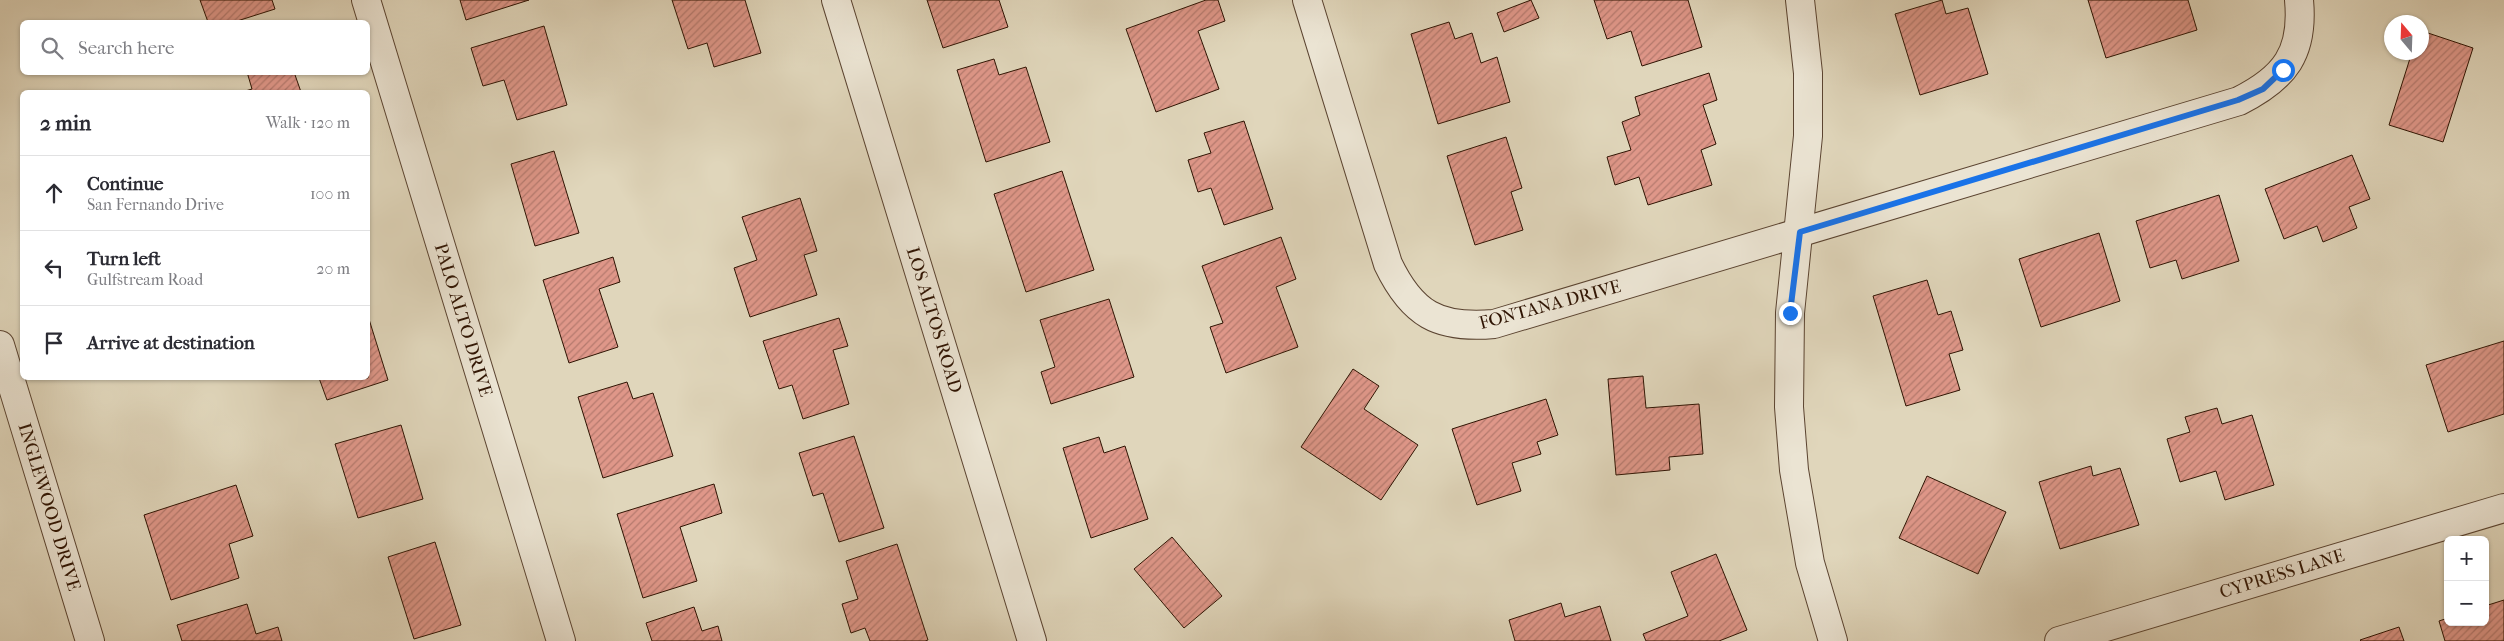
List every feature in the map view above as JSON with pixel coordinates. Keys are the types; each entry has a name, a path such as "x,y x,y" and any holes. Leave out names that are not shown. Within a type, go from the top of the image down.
{"street":[{"name":"PALO ALTO DRIVE","path":"366,0 561,641"},
{"name":"LOS ALTOS ROAD","path":"836,0 1032,641"},
{"name":"FONTANA DRIVE","path":"1307,0 1388,264 1399,288 1417,308 1441,321 1467,327 1494,324 2247,97 2263,89 2283,70 2296,47 2301,21 2299,0"},
{"path":"1800,0 1808,73 1808,136 1800,232 1790,313 1789,407 1793,461 1810,563 1833,641"},
{"name":"INGLEWOOD DRIVE","path":"0,345 90,641"},
{"name":"CYPRESS LANE","path":"2059,641 2504,508"}],"building":[{"path":"200,0 272,0 275,9 240,20 207,20"},
{"path":"460,0 529,0 466,20"},
{"path":"672,0 745,0 761,53 714,67 707,43 688,49"},
{"path":"927,0 999,0 1008,27 943,48"},
{"path":"1206,0 1218,0 1225,21 1198,31 1219,89 1156,112 1126,29"},
{"path":"1531,0 1539,18 1504,32 1497,13"},
{"path":"1594,0 1688,0 1702,47 1642,66 1631,31 1607,39"},
{"path":"1942,0 1946,14 1968,8 1988,74 1920,95 1895,14"},
{"path":"2088,0 2188,0 2197,30 2106,58"},
{"path":"1449,22 1455,39 1472,33 1481,63 1497,57 1510,102 1438,124 1411,34"},
{"path":"544,26 567,105 517,120 504,80 483,86 471,48"},
{"path":"2429,33 2473,48 2443,142 2389,125 2409,60 2429,60"},
{"path":"994,59 999,75 1026,67 1050,142 986,162 957,70"},
{"path":"1709,73 1717,100 1703,105 1716,144 1701,150 1712,185 1648,205 1639,177 1615,185 1607,157 1631,150 1622,122 1640,115 1635,97"},
{"path":"248,75 295,75 300,90 249,90 252,89"},
{"path":"1244,121 1273,209 1224,225 1211,188 1198,192 1188,160 1211,153 1204,133"},
{"path":"1506,137 1522,188 1511,192 1523,230 1475,245 1447,156"},
{"path":"554,151 579,233 535,246 511,164"},
{"path":"2352,155 2370,199 2349,207 2357,228 2323,242 2317,226 2284,239 2265,189"},
{"path":"1062,171 1094,270 1026,292 994,194"},
{"path":"2219,195 2239,261 2182,279 2176,260 2150,268 2136,221"},
{"path":"800,198 817,251 804,255 817,295 750,317 734,268 757,260 742,217"},
{"path":"2099,233 2120,301 2041,327 2019,259"},
{"path":"1281,237 1296,279 1276,287 1298,347 1226,373 1210,327 1223,323 1202,266"},
{"path":"613,257 620,282 599,289 618,347 569,363 543,280"},
{"path":"1927,280 1938,315 1951,311 1963,350 1949,354 1960,390 1906,406 1873,296"},
{"path":"1109,299 1134,377 1051,404 1041,372 1055,367 1040,320"},
{"path":"839,318 848,346 833,350 849,404 803,419 792,385 779,389 763,341"},
{"path":"370,322 388,380 327,400 320,380 370,380"},
{"path":"2504,341 2504,414 2448,432 2426,365"},
{"path":"1353,369 1379,386 1364,409 1418,445 1381,500 1301,447"},
{"path":"1643,376 1646,408 1699,404 1703,454 1669,457 1670,470 1616,475 1608,379"},
{"path":"627,382 633,399 653,393 673,456 603,478 578,397"},
{"path":"1546,399 1558,435 1537,442 1541,454 1512,463 1521,491 1477,505 1452,429"},
{"path":"2217,408 2222,424 2252,415 2274,485 2225,500 2216,471 2180,482 2167,439 2190,432 2185,417"},
{"path":"401,425 423,499 358,518 335,444"},
{"path":"854,436 884,528 839,542 823,493 813,496 799,453"},
{"path":"1099,437 1104,453 1125,446 1148,519 1091,538 1063,448"},
{"path":"2091,466 2093,476 2120,468 2139,525 2060,549 2039,482"},
{"path":"1927,476 2006,512 1978,574 1899,538"},
{"path":"714,484 722,513 680,527 697,581 643,598 617,514"},
{"path":"236,485 253,536 229,544 239,578 171,600 144,515"},
{"path":"1172,537 1222,596 1184,628 1134,569"},
{"path":"435,542 461,625 414,639 388,557"},
{"path":"897,544 928,640 925,641 870,641 865,628 851,633 842,604 858,599 846,561"},
{"path":"1716,554 1747,630 1719,641 1646,641 1643,634 1688,616 1671,572"},
{"path":"2504,600 2504,641 2445,641 2439,621 2444,619 2444,626 2489,626 2489,605"},
{"path":"1561,603 1565,617 1600,606 1611,641 1515,641 1509,620"},
{"path":"247,604 256,634 278,627 282,641 182,641 177,625"},
{"path":"694,607 702,631 718,626 722,641 652,641 646,623"},
{"path":"2399,627 2404,641 2360,640"}],"route":[{"path":"1790,313 1800,232 2238,100 2263,89 2283,70"}]}
